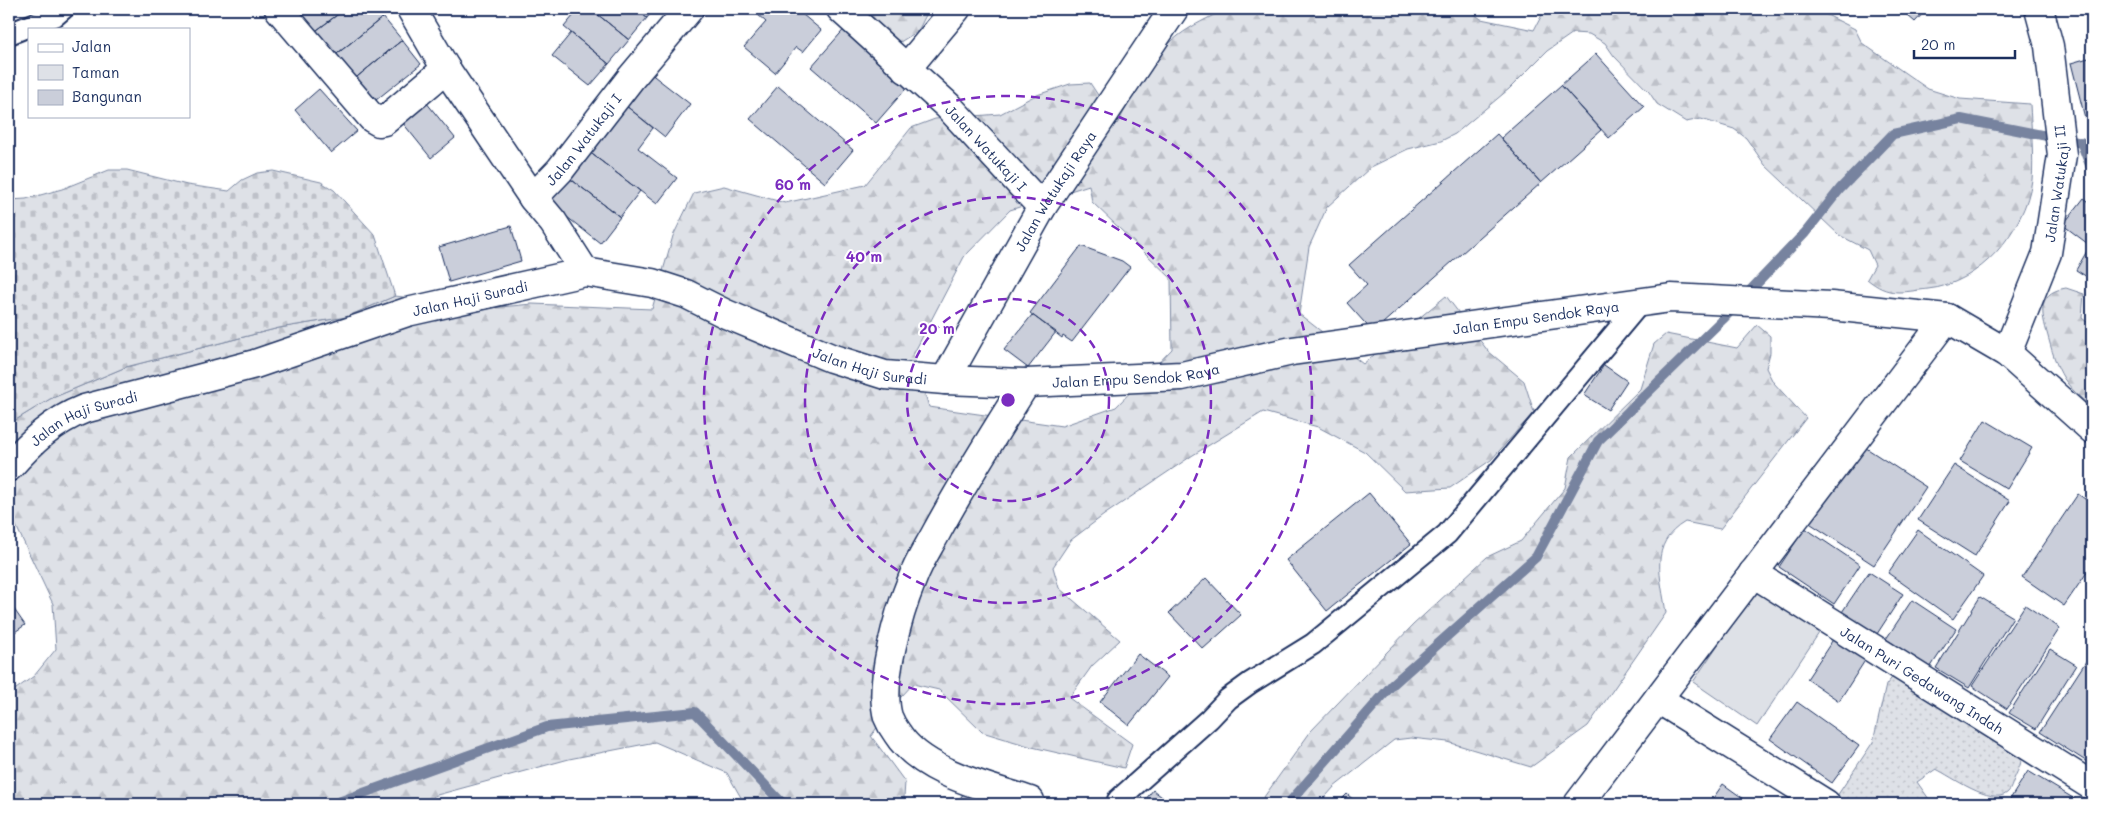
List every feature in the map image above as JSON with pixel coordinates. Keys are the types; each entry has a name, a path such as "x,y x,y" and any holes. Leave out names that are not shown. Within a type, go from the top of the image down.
{"street":[{"path":"279,9 372,118 379,122 384,121 446,69"},
{"path":"411,9 446,69 533,198 553,222 585,272"},
{"name":"Jalan Watukaji I","path":"533,198 560,170 631,78 689,9"},
{"name":"Jalan Watukaji I","path":"841,9 948,106 1042,208"},
{"path":"906,69 956,9"},
{"name":"Jalan Watukaji Raya","path":"945,380 1042,208 1174,9"},
{"name":"Jalan Watukaji II","path":"2008,353 2047,253 2062,155 2049,46 2039,9"},
{"name":"Jalan Haji Suradi","path":"9,467 27,446 51,426 66,416 84,409 254,364 407,312 585,272 652,284 686,294 726,314 831,358 885,375 945,380"},
{"name":"Jalan Empu Sendok Raya","path":"945,380 1026,383 1182,376 1292,351 1671,298 1831,306 1948,318 2008,353 2092,429"},
{"path":"1578,804 1948,318"},
{"path":"1026,383 958,493 912,579 897,624 885,695 888,717 898,735 922,759 954,776 1030,801"},
{"name":"Jalan Puri Gedawang Indah","path":"1753,573 2092,786"},
{"path":"1658,699 1826,804"}],"lane":[{"path":"9,34 56,15 63,9"},
{"path":"1118,800 1209,719 1228,699 1313,644 1447,534 1641,302"}],"green space":[{"path":"860,9 929,9 918,31 897,44"},
{"path":"1225,9 1326,9 1340,13 1350,9 1468,9 1481,19 1534,30 1545,9 1807,9 1825,14 1855,29 1862,43 1928,89 1960,99 2030,104 2033,172 2028,199 2010,235 1982,265 1965,277 1947,285 1928,289 1896,292 1882,289 1867,279 1875,265 1868,250 1839,235 1765,165 1746,138 1734,129 1701,119 1686,122 1657,104 1649,92 1614,56 1605,43 1589,34 1573,33 1547,51 1509,89 1455,134 1441,141 1408,149 1371,167 1327,207 1309,247 1299,314 1363,364 1446,296 1488,351 1524,381 1534,412 1491,460 1450,488 1405,491 1365,452 1318,427 1263,412 1193,455 1104,515 1071,540 1053,567 1059,588 1120,640 1092,666 1069,698 1132,744 1124,768 1032,747 982,732 939,690 913,684 891,708 871,736 905,782 904,797 909,804 741,804 743,801 727,773 655,742 569,759 437,795 414,804 9,804 9,694 34,676 56,649 53,604 9,511 9,424 50,399 126,367 279,328 346,317 395,296 490,308 532,304 652,309 673,236 694,193 724,186 785,203 865,185 911,128 935,119 1000,114 1034,96 1070,84 1090,83 1117,124 1143,77 1168,45 1189,28","holes":["1089,185 1092,202 1171,278 1172,349 1116,407 1062,426 929,407 913,355 964,257 1010,210"]},
{"path":"109,170 127,170 187,185 229,191 242,180 257,173 273,171 321,182 334,190 375,235 395,296 346,317 279,328 126,367 50,399 9,424 9,200 26,199 62,189"},
{"path":"2066,288 2084,294 2082,318 2092,326 2092,408 2073,390 2061,373 2044,323 2043,308 2045,301 2049,295"},
{"path":"1757,325 1770,336 1770,353 1766,368 1773,382 1806,418 1720,529 1685,522 1673,531 1661,551 1660,575 1666,613 1588,726 1531,767 1448,742 1411,738 1394,740 1334,787 1319,804 1259,804 1311,731 1413,625 1487,557 1521,541 1565,488 1571,457 1640,389 1654,344 1666,334 1737,348"},
{"path":"1756,588 1821,630 1757,726 1693,682"},
{"path":"1895,674 2020,750 2020,765 2007,793 2000,796 1991,796 1981,793 1936,769 1917,782 1929,799 1929,804 1837,804 1833,802 1873,742 1886,685"}],"building":[{"path":"295,9 345,9 313,33"},
{"path":"345,9 377,9 383,17 333,57 313,33"},
{"path":"579,9 591,9 629,40 609,64 564,27"},
{"path":"591,9 635,9 647,18 629,40"},
{"path":"635,9 654,9 647,18"},
{"path":"761,9 796,9 821,30 803,52 796,47 775,73 744,47 766,22 757,14"},
{"path":"1900,9 1927,9 1915,22"},
{"path":"383,17 402,40 352,81 333,57"},
{"path":"847,26 911,83 876,123 811,67"},
{"path":"571,33 609,64 590,86 552,56"},
{"path":"402,40 421,64 371,104 352,81"},
{"path":"1596,54 1644,107 1609,138 1561,85"},
{"path":"2092,57 2092,116 2085,118 2071,63"},
{"path":"650,73 690,104 665,137 625,105"},
{"path":"1561,85 1601,130 1541,183 1501,138"},
{"path":"778,86 853,150 825,183 750,119"},
{"path":"319,89 357,131 331,153 295,110"},
{"path":"426,102 455,138 431,158 402,122"},
{"path":"625,105 653,128 638,148 677,178 657,204 588,151"},
{"path":"1497,134 1541,183 1373,332 1347,303 1367,285 1349,265"},
{"path":"588,151 640,191 620,217 568,177"},
{"path":"568,177 620,217 600,243 548,202"},
{"path":"2084,198 2092,204 2092,247 2063,225"},
{"path":"511,226 521,261 449,282 439,247"},
{"path":"1081,246 1122,261 1130,267 1072,342 1063,336 1062,338 1030,313"},
{"path":"2087,251 2092,255 2092,280 2076,270"},
{"path":"1032,315 1056,332 1028,368 1004,350"},
{"path":"1604,365 1627,381 1608,410 1584,395"},
{"path":"1985,420 2032,448 2007,489 1960,461"},
{"path":"1860,444 1926,487 1874,565 1808,522"},
{"path":"1954,465 2010,501 1975,556 1918,520"},
{"path":"1369,493 1411,544 1327,611 1286,560"},
{"path":"2078,494 2092,504 2092,565 2064,606 2022,577"},
{"path":"1805,528 1860,565 1834,604 1779,567"},
{"path":"1918,530 1983,576 1953,619 1888,573"},
{"path":"1869,572 1903,594 1875,637 1840,615"},
{"path":"1206,578 1241,615 1203,649 1169,613"},
{"path":"1980,597 2013,617 1969,688 1936,668"},
{"path":"1912,600 1956,629 1930,668 1886,639"},
{"path":"9,602 25,625 9,636"},
{"path":"2025,605 2060,628 2007,709 1972,686"},
{"path":"1834,638 1866,659 1839,701 1807,679"},
{"path":"2050,649 2076,665 2036,729 2009,713"},
{"path":"2092,652 2092,765 2040,732"},
{"path":"1138,654 1168,677 1129,725 1100,702"},
{"path":"1797,702 1859,746 1832,783 1770,739"},
{"path":"2028,771 2083,804 2007,804"},
{"path":"1723,784 1751,804 1709,804"},
{"path":"966,790 986,804 956,804"},
{"path":"1153,790 1171,804 1142,804"},
{"path":"1347,794 1358,804 1337,804"}],"waterway":[{"path":"1288,804 1392,685 1536,557 1598,441 1723,319 1805,233 1840,189 1893,134 1961,119 2092,145"},
{"path":"2081,142 2092,170"},
{"path":"333,804 547,727 695,712 783,804"}]}
